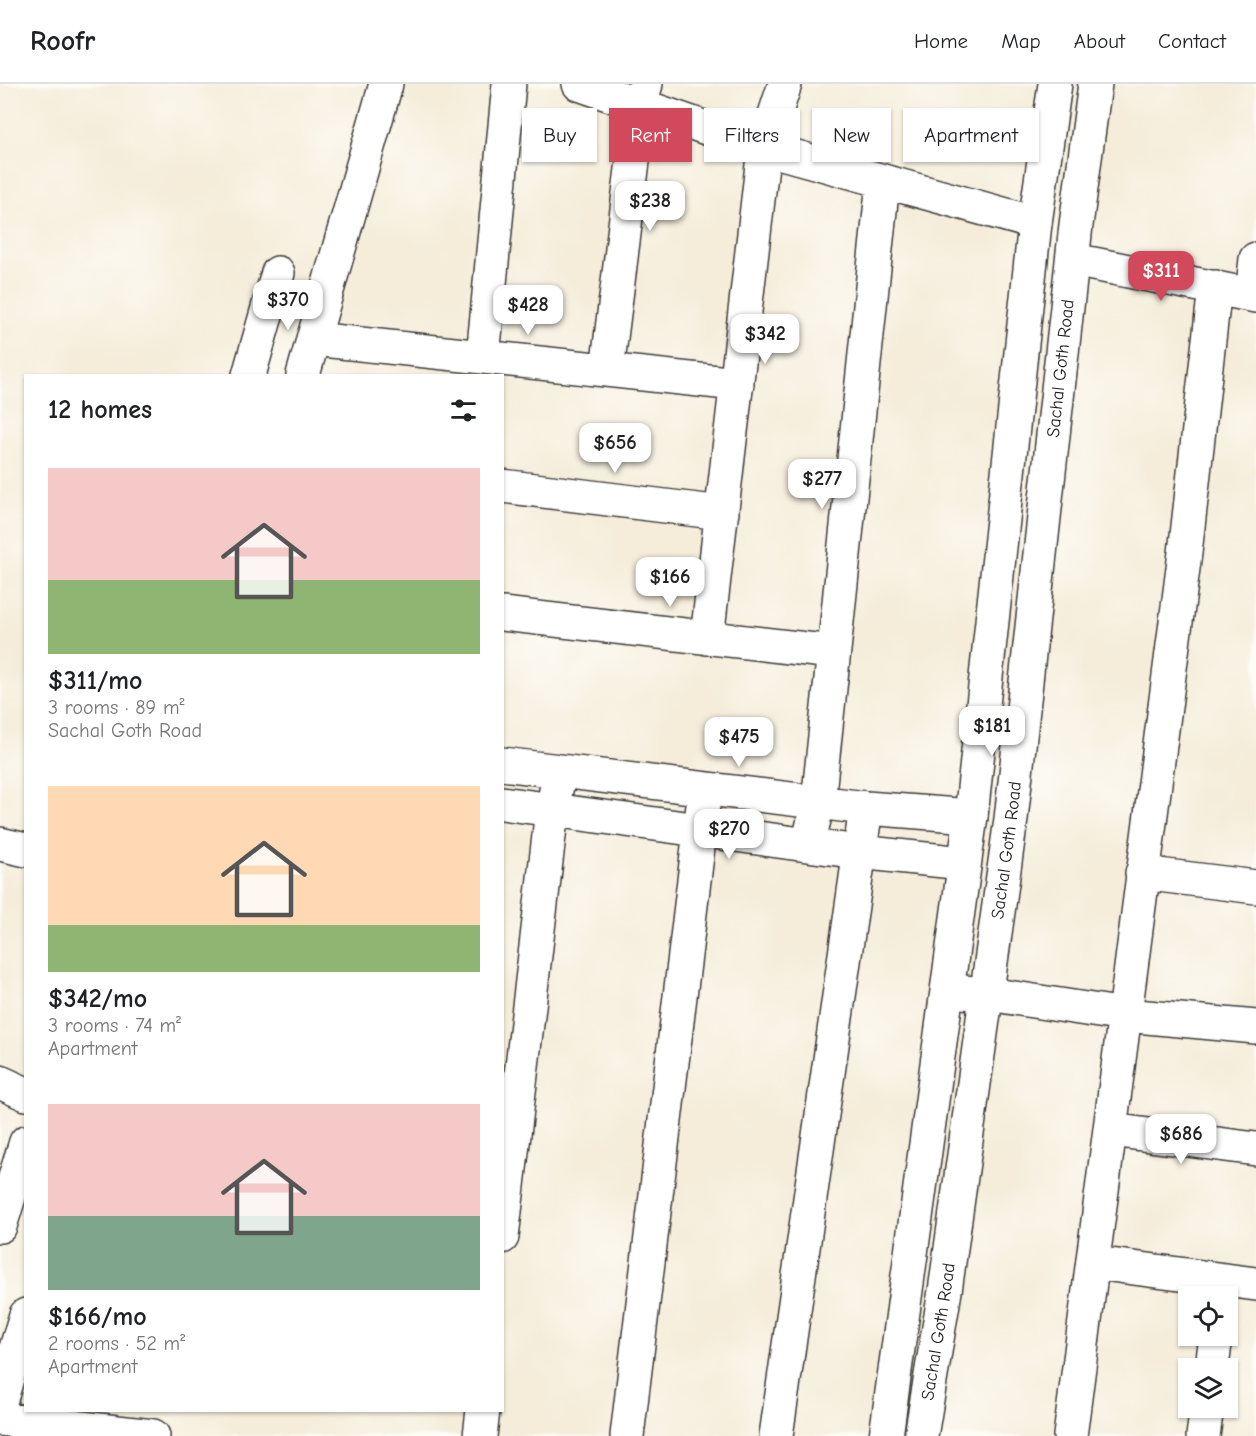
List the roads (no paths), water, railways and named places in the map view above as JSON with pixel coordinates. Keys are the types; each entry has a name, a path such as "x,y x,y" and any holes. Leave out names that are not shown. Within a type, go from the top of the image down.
{"street":[{"path":"303,374 386,84"},
{"path":"483,357 509,84"},
{"path":"579,84 643,95 704,122"},
{"path":"777,108 785,84"},
{"name":"Sachal Goth Road","path":"886,1436 971,816 1035,223 1055,84"},
{"name":"Sachal Goth Road","path":"921,1436 988,994 1003,865 1011,819 1073,260 1095,84"},
{"path":"607,370 643,95"},
{"path":"800,158 1035,223"},
{"path":"707,638 762,162"},
{"path":"808,845 818,802 883,182"},
{"path":"1073,260 1254,296 1256,259"},
{"path":"249,374 278,273"},
{"path":"1070,1436 1095,1263 1142,873 1185,553 1215,287"},
{"path":"314,339 737,384"},
{"path":"504,486 722,513"},
{"path":"504,614 833,652"},
{"path":"504,764 866,808 971,816"},
{"path":"504,1202 506,1166 552,810 560,771"},
{"path":"627,1436 705,789"},
{"path":"504,803 859,852 963,862"},
{"path":"776,1436 866,808"},
{"path":"0,844 24,849"},
{"path":"1142,873 1256,887"},
{"path":"948,991 988,994 1125,1015 1256,1027"},
{"path":"0,1082 24,1093"},
{"path":"1111,1130 1256,1149"},
{"path":"0,1226 24,1148"},
{"path":"1095,1263 1213,1286"},
{"path":"1238,1286 1256,1284"},
{"path":"0,1402 24,1322"},
{"path":"480,1436 483,1412"},
{"path":"1203,1436 1205,1418"},
{"path":"0,1419 153,1436"}]}
